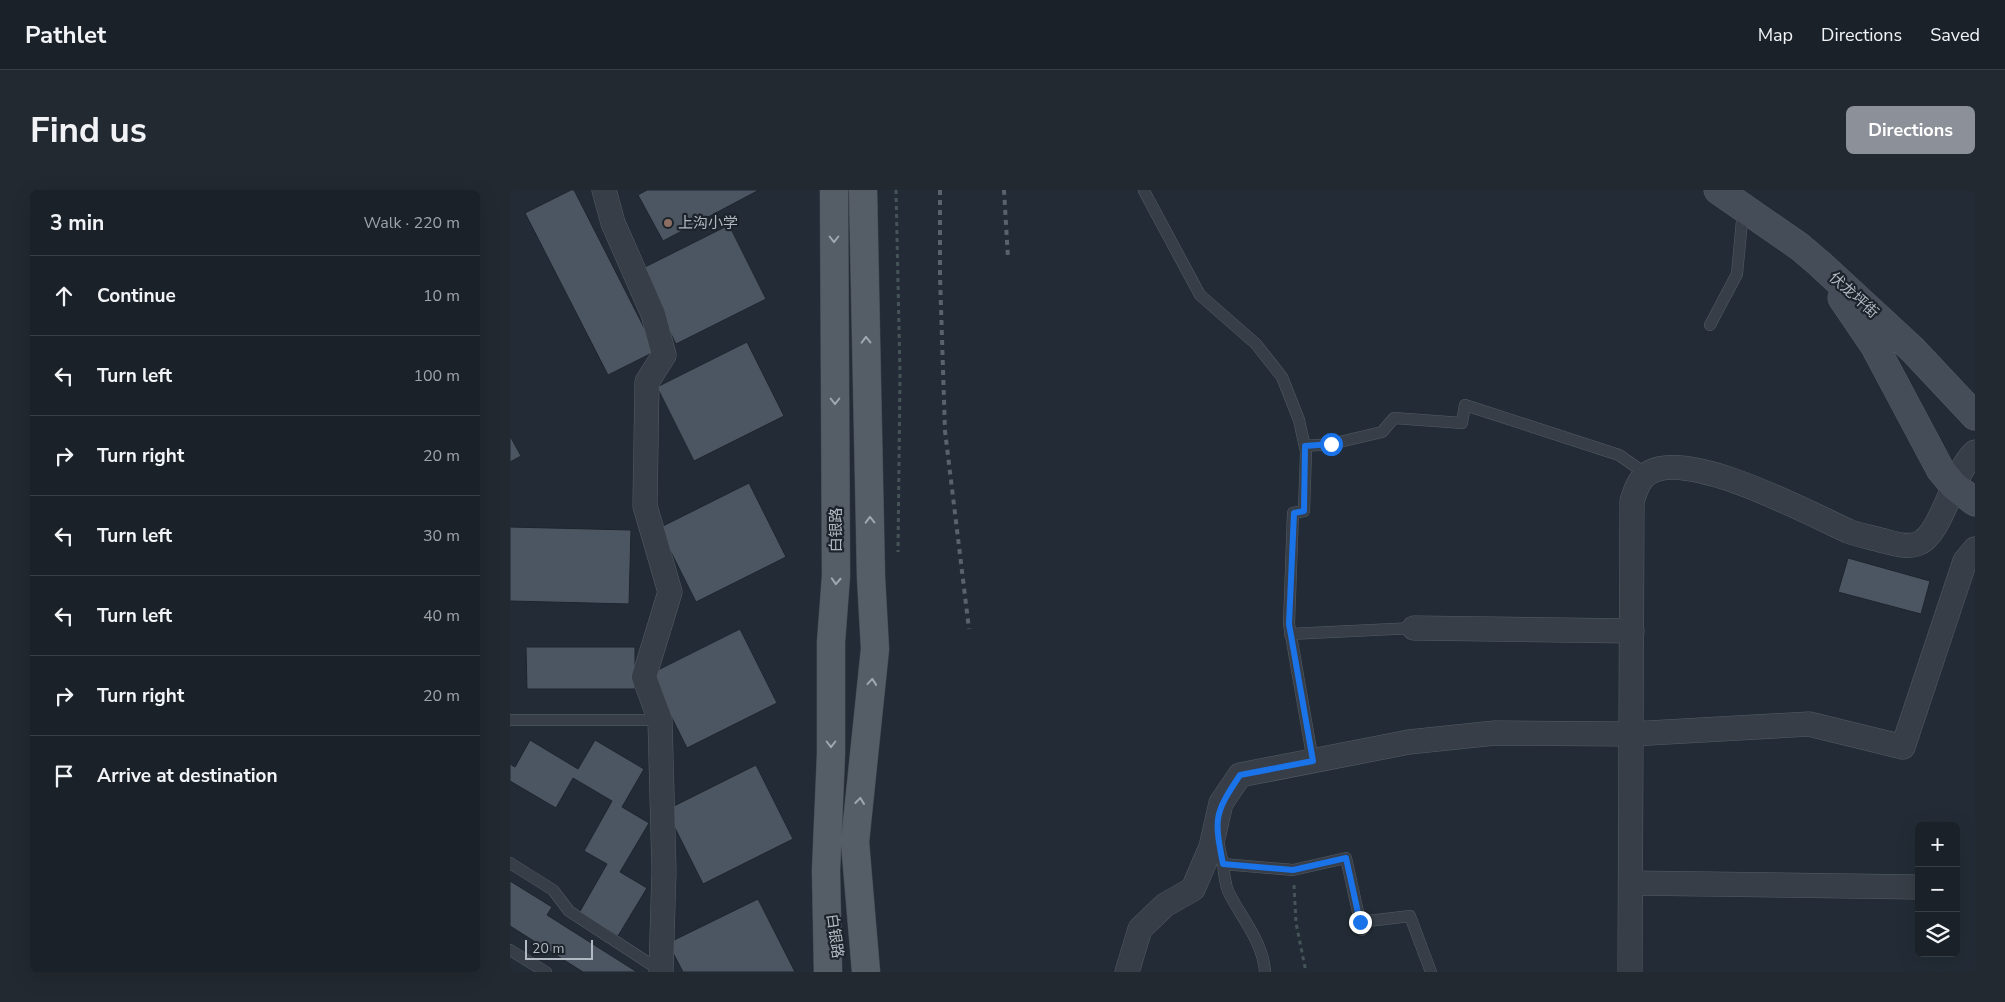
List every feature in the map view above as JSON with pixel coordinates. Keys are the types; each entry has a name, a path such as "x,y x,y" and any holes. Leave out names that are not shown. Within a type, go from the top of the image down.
{"main road":[{"name":"白银路","path":"828,972 826,871 831,754 831,642 836,576 834,190"},
{"path":"856,972 855,842 875,649 871,577 863,190"},
{"name":"伏龙坪街","path":"1718,190 1743,210 1800,247 1820,264 1914,350 1975,416"},
{"path":"1820,264 1874,345 1940,469 1965,494"},
{"path":"855,842 866,972"},
{"name":"白银路","path":"826,871 840,972"}],"street":[{"path":"604,190 613,223 653,314 664,355 647,382 645,506 670,592 644,678 660,720 664,871 661,972"},
{"path":"1630,972 1632,501 1638,484 1646,474 1665,466 1689,468 1758,489 1850,532 1904,546 1919,544 1965,494 1962,469 1975,452"},
{"path":"1127,972 1140,929 1165,905 1193,889 1211,846 1221,803 1240,775 1409,742 1495,733 1631,734 1810,724 1903,747 1965,561 1975,549"},
{"path":"1414,628 1632,631"},
{"path":"1631,883 1915,887"}],"lane":[{"path":"1144,191 1200,295 1256,344 1282,377 1299,420 1305,446 1304,511 1294,513 1290,634 1313,761"},
{"path":"1710,325 1737,274 1743,210"},
{"path":"1305,446 1331,444 1382,432 1394,418 1462,423 1465,406 1619,455 1646,474"},
{"path":"1290,634 1414,628"},
{"path":"510,720 660,720"},
{"path":"1216,827 1228,890 1254,936 1264,959 1265,972"},
{"path":"1223,864 1293,870 1346,858 1361,926 1410,916 1430,972"},
{"path":"510,863 553,890 569,911 661,972"},
{"path":"510,950 546,972"}],"path":[{"path":"896,190 900,374 898,553"},
{"path":"1293,870 1296,923 1306,972"}],"building":[{"path":"574,190 656,351 608,375 525,213"},
{"name":"上沟小学","path":"647,190 759,190 663,241 638,195"},
{"path":"729,225 766,299 676,344 639,270"},
{"path":"747,342 784,416 694,461 657,387"},
{"path":"510,436 521,456 510,462"},
{"path":"749,483 786,557 696,602 659,528"},
{"path":"510,527 631,530 629,604 510,601"},
{"path":"1848,558 1930,581 1921,614 1838,592"},
{"path":"740,629 777,703 687,748 650,674"},
{"path":"526,647 635,647 635,689 527,689"},
{"path":"530,740 578,769 595,740 644,769 622,807 649,823 620,872 647,888 618,936 579,913 607,864 584,851 612,801 573,778 556,808 510,781 510,764 515,767"},
{"path":"756,765 793,839 703,884 666,810"},
{"path":"510,881 552,907 547,915 637,972 583,972 510,926"},
{"path":"758,899 795,972 683,972 668,943"}],"railway":[{"path":"940,190 940,276 945,431 969,629"},
{"path":"1004,190 1008,258"}],"place":[{"name":"上沟小学","path":"668,223"}],"route":[{"path":"1331,444 1305,446 1304,511 1294,513 1289,624 1313,761 1240,775 1221,803 1216,827 1223,864 1293,870 1346,858 1360,922"}]}
